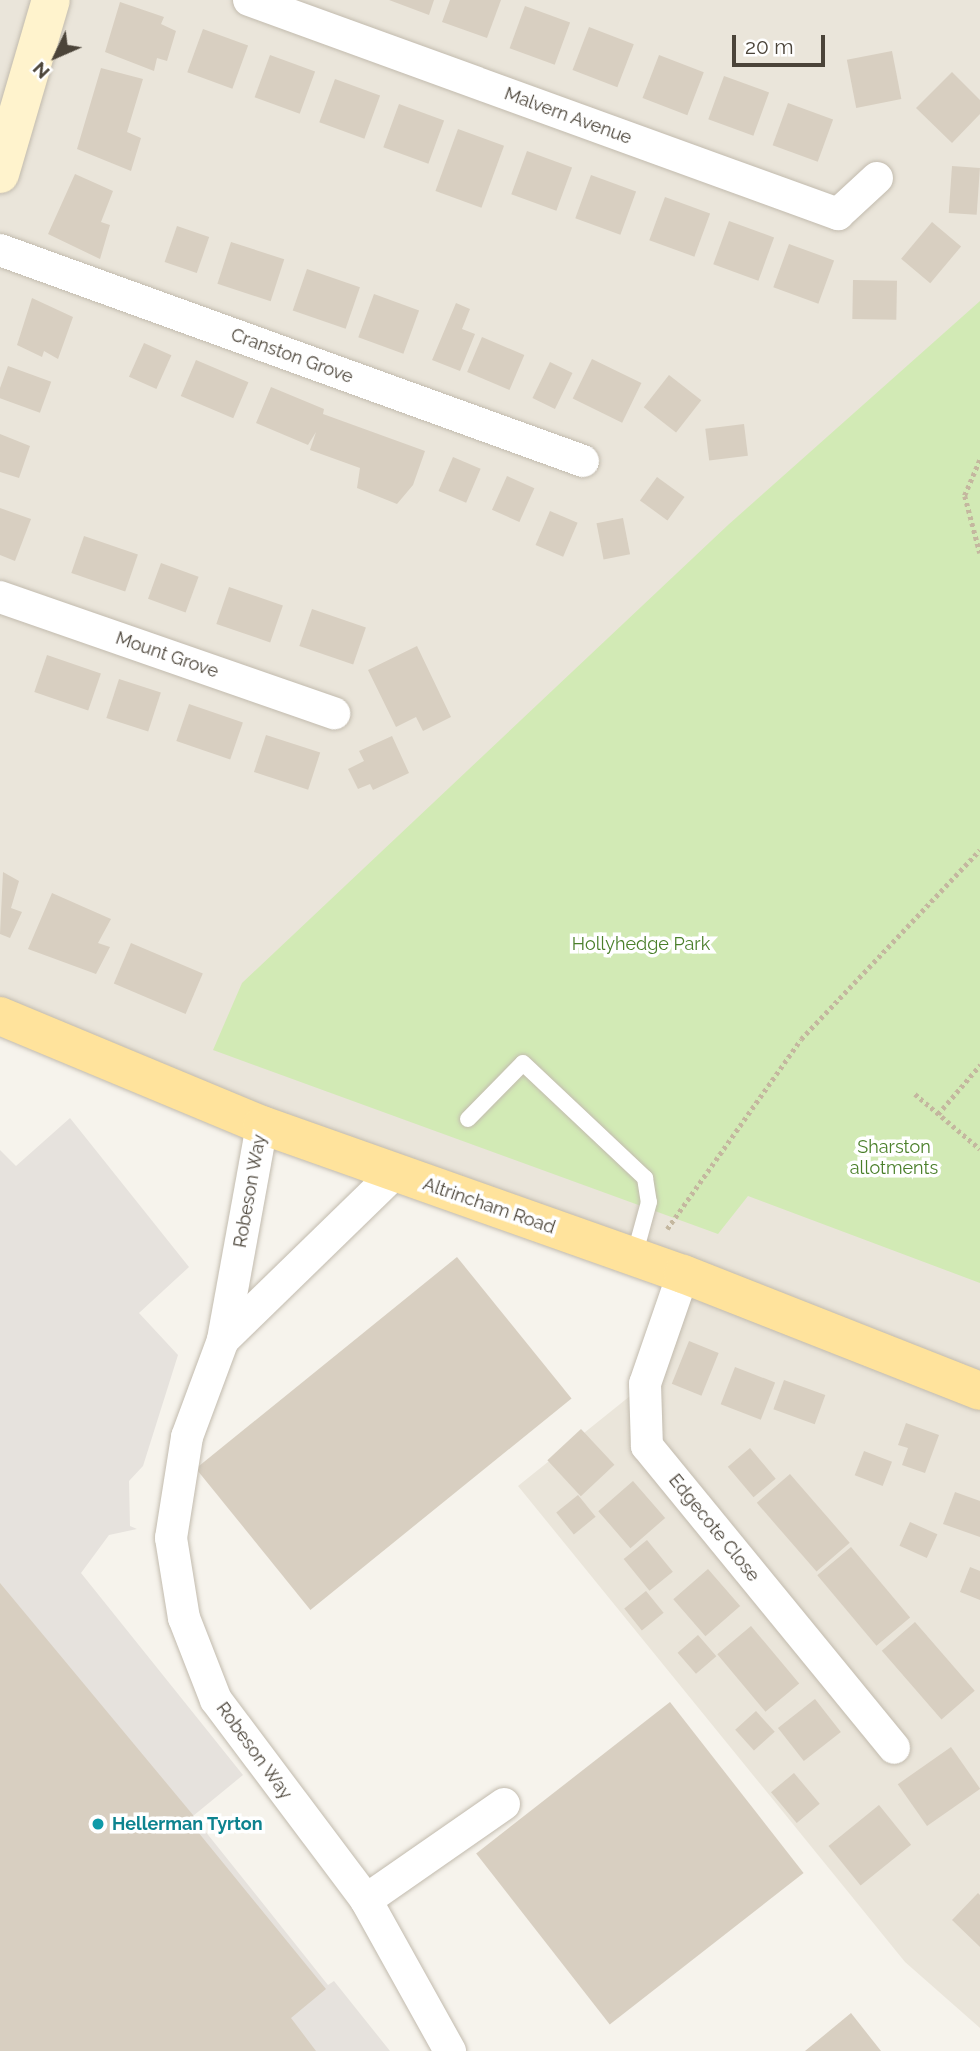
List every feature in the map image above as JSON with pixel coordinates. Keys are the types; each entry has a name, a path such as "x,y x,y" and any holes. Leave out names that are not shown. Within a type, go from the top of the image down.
{"main road":[{"path":"0,174 51,0"},
{"name":"Altrincham Road","path":"0,1016 262,1125 658,1266 980,1391"}],"street":[{"name":"Malvern Avenue","path":"249,0 838,214 877,178"},
{"name":"Cranston Grove","path":"0,250 583,461"},
{"name":"Mount Grove","path":"0,597 334,713"},
{"name":"Robeson Way","path":"262,1125 223,1340 187,1437 171,1538 184,1618 216,1700 366,1900 450,2051"},
{"name":"Robeson Way","path":"223,1340 395,1173"},
{"name":"Edgecote Close","path":"658,1266 645,1384 647,1446 894,1748"},
{"path":"366,1900 505,1804"}],"lane":[{"path":"468,1119 523,1063 645,1178 658,1266"}],"path":[{"path":"980,460 965,496 980,553"},
{"path":"658,1266 668,1228 801,1038 980,850"},
{"path":"938,1114 980,1065"},
{"path":"915,1094 980,1149"}],"shaded area":[{"path":"0,0 980,0 980,2028 905,1962 518,1486 645,1384 682,1274 0,1016"},
{"path":"70,1118 189,1267 139,1313 178,1355 143,1466 129,1481 130,1526 137,1529 109,1535 81,1573 243,1775 193,1816 328,1985 334,1981 390,2051 0,2051 0,1150 16,1166"}],"green space":[{"name":"Hollyhedge Park","path":"980,301 980,1283 748,1196 718,1234 213,1050 242,983 728,525"}],"building":[{"path":"389,0 434,0 429,15"},
{"path":"450,0 501,0 487,38 442,22"},
{"path":"120,2 164,17 161,24 176,31 167,61 157,58 154,71 105,52"},
{"path":"525,6 570,22 555,65 510,48"},
{"path":"589,27 634,44 617,87 573,70"},
{"path":"203,29 248,45 232,89 187,72"},
{"path":"892,51 901,99 856,108 847,60"},
{"path":"270,55 315,71 300,114 255,97"},
{"path":"659,55 704,72 687,115 643,98"},
{"path":"101,68 143,79 127,132 141,138 131,171 77,149"},
{"path":"952,72 980,100 980,114 952,143 916,108"},
{"path":"724,76 769,92 753,136 708,119"},
{"path":"335,79 380,95 364,139 319,122"},
{"path":"788,103 833,119 818,162 773,145"},
{"path":"399,104 444,120 428,164 383,147"},
{"path":"458,129 504,146 481,208 435,191"},
{"path":"527,151 572,167 556,211 511,194"},
{"path":"952,166 980,168 977,215 949,213"},
{"path":"75,174 113,191 101,222 110,225 100,259 48,234"},
{"path":"591,175 636,191 620,235 575,218"},
{"path":"665,197 710,213 694,257 649,240"},
{"path":"729,221 774,237 758,281 713,264"},
{"path":"932,222 961,246 930,283 901,259"},
{"path":"177,226 209,237 197,273 165,262"},
{"path":"231,242 284,259 271,301 217,284"},
{"path":"789,244 834,260 818,304 773,287"},
{"path":"307,269 360,287 346,329 293,311"},
{"path":"853,280 897,281 896,320 852,319"},
{"path":"374,294 419,310 403,354 358,337"},
{"path":"32,298 73,317 58,359 44,351 42,357 17,345"},
{"path":"456,303 470,309 462,329 475,334 460,371 432,360"},
{"path":"482,337 524,355 509,390 467,372"},
{"path":"144,343 171,355 156,389 129,377"},
{"path":"592,359 641,383 622,423 573,399"},
{"path":"196,360 248,382 233,418 181,396"},
{"path":"550,362 572,373 555,409 532,398"},
{"path":"8,366 51,382 40,413 0,398 0,388"},
{"path":"669,375 701,400 676,433 644,407"},
{"path":"271,387 324,409 323,414 425,451 413,485 397,504 357,488 360,468 310,450 316,432 308,445 256,423"},
{"path":"744,424 748,456 709,461 705,429"},
{"path":"0,434 30,446 19,478 0,472"},
{"path":"453,457 481,469 466,503 439,491"},
{"path":"507,476 534,488 519,522 492,510"},
{"path":"657,477 685,497 667,520 640,500"},
{"path":"0,508 31,519 15,561 0,555"},
{"path":"550,511 578,523 563,557 536,545"},
{"path":"623,518 630,554 604,559 596,523"},
{"path":"84,536 138,555 125,591 71,573"},
{"path":"161,563 199,577 186,612 148,599"},
{"path":"229,587 283,606 270,642 216,624"},
{"path":"312,609 366,628 353,664 299,646"},
{"path":"417,646 451,717 423,731 416,717 396,727 368,670"},
{"path":"47,655 101,674 88,710 34,692"},
{"path":"119,679 161,693 148,732 106,718"},
{"path":"189,704 243,723 230,759 176,741"},
{"path":"266,735 320,753 308,790 254,772"},
{"path":"392,736 409,773 373,790 370,784 358,789 348,769 364,761 359,751"},
{"path":"3,872 19,881 11,908 22,912 10,938 0,934"},
{"path":"52,893 111,919 98,943 110,947 96,974 28,949"},
{"path":"131,943 203,973 186,1014 114,984"},
{"path":"457,1257 572,1398 310,1610 196,1468"},
{"path":"689,1341 719,1353 701,1396 672,1384"},
{"path":"735,1367 775,1382 761,1420 721,1404"},
{"path":"784,1380 825,1395 815,1424 773,1409"},
{"path":"906,1423 939,1435 925,1473 902,1465 908,1448 898,1445"},
{"path":"581,1429 614,1465 581,1496 547,1460"},
{"path":"750,1448 776,1479 753,1497 728,1467"},
{"path":"864,1451 892,1462 883,1486 855,1475"},
{"path":"790,1474 850,1543 816,1572 757,1503"},
{"path":"633,1481 665,1518 630,1548 598,1511"},
{"path":"955,1492 980,1501 980,1537 943,1524"},
{"path":"578,1495 596,1517 574,1534 556,1513"},
{"path":"910,1522 937,1534 927,1558 899,1546"},
{"path":"647,1540 673,1572 649,1591 624,1559"},
{"path":"851,1547 910,1617 876,1646 817,1575"},
{"path":"970,1567 980,1571 980,1600 960,1592"},
{"path":"708,1569 740,1606 705,1636 673,1599"},
{"name":"Hellerman Tyrton","path":"0,1583 193,1815 198,1832 326,1989 291,2018 316,2051 0,2051"},
{"path":"646,1591 664,1613 642,1630 624,1609"},
{"path":"915,1622 975,1691 941,1720 882,1651"},
{"path":"751,1626 799,1683 766,1712 717,1654"},
{"path":"698,1635 716,1656 696,1674 678,1653"},
{"path":"815,1699 841,1732 804,1761 778,1728"},
{"path":"670,1702 804,1873 610,2024 476,1853"},
{"path":"756,1711 775,1732 754,1751 735,1730"},
{"path":"951,1747 980,1789 927,1826 898,1784"},
{"path":"794,1773 820,1804 797,1823 771,1792"},
{"path":"879,1805 911,1845 861,1886 828,1846"},
{"path":"978,1893 980,1895 980,1947 952,1920"},
{"path":"851,2013 881,2051 805,2051"}],"place":[{"name":"Hellerman Tyrton","path":"98,1824"}],"park label":[{"name":"Sharston allotments","path":"894,1158"}]}
